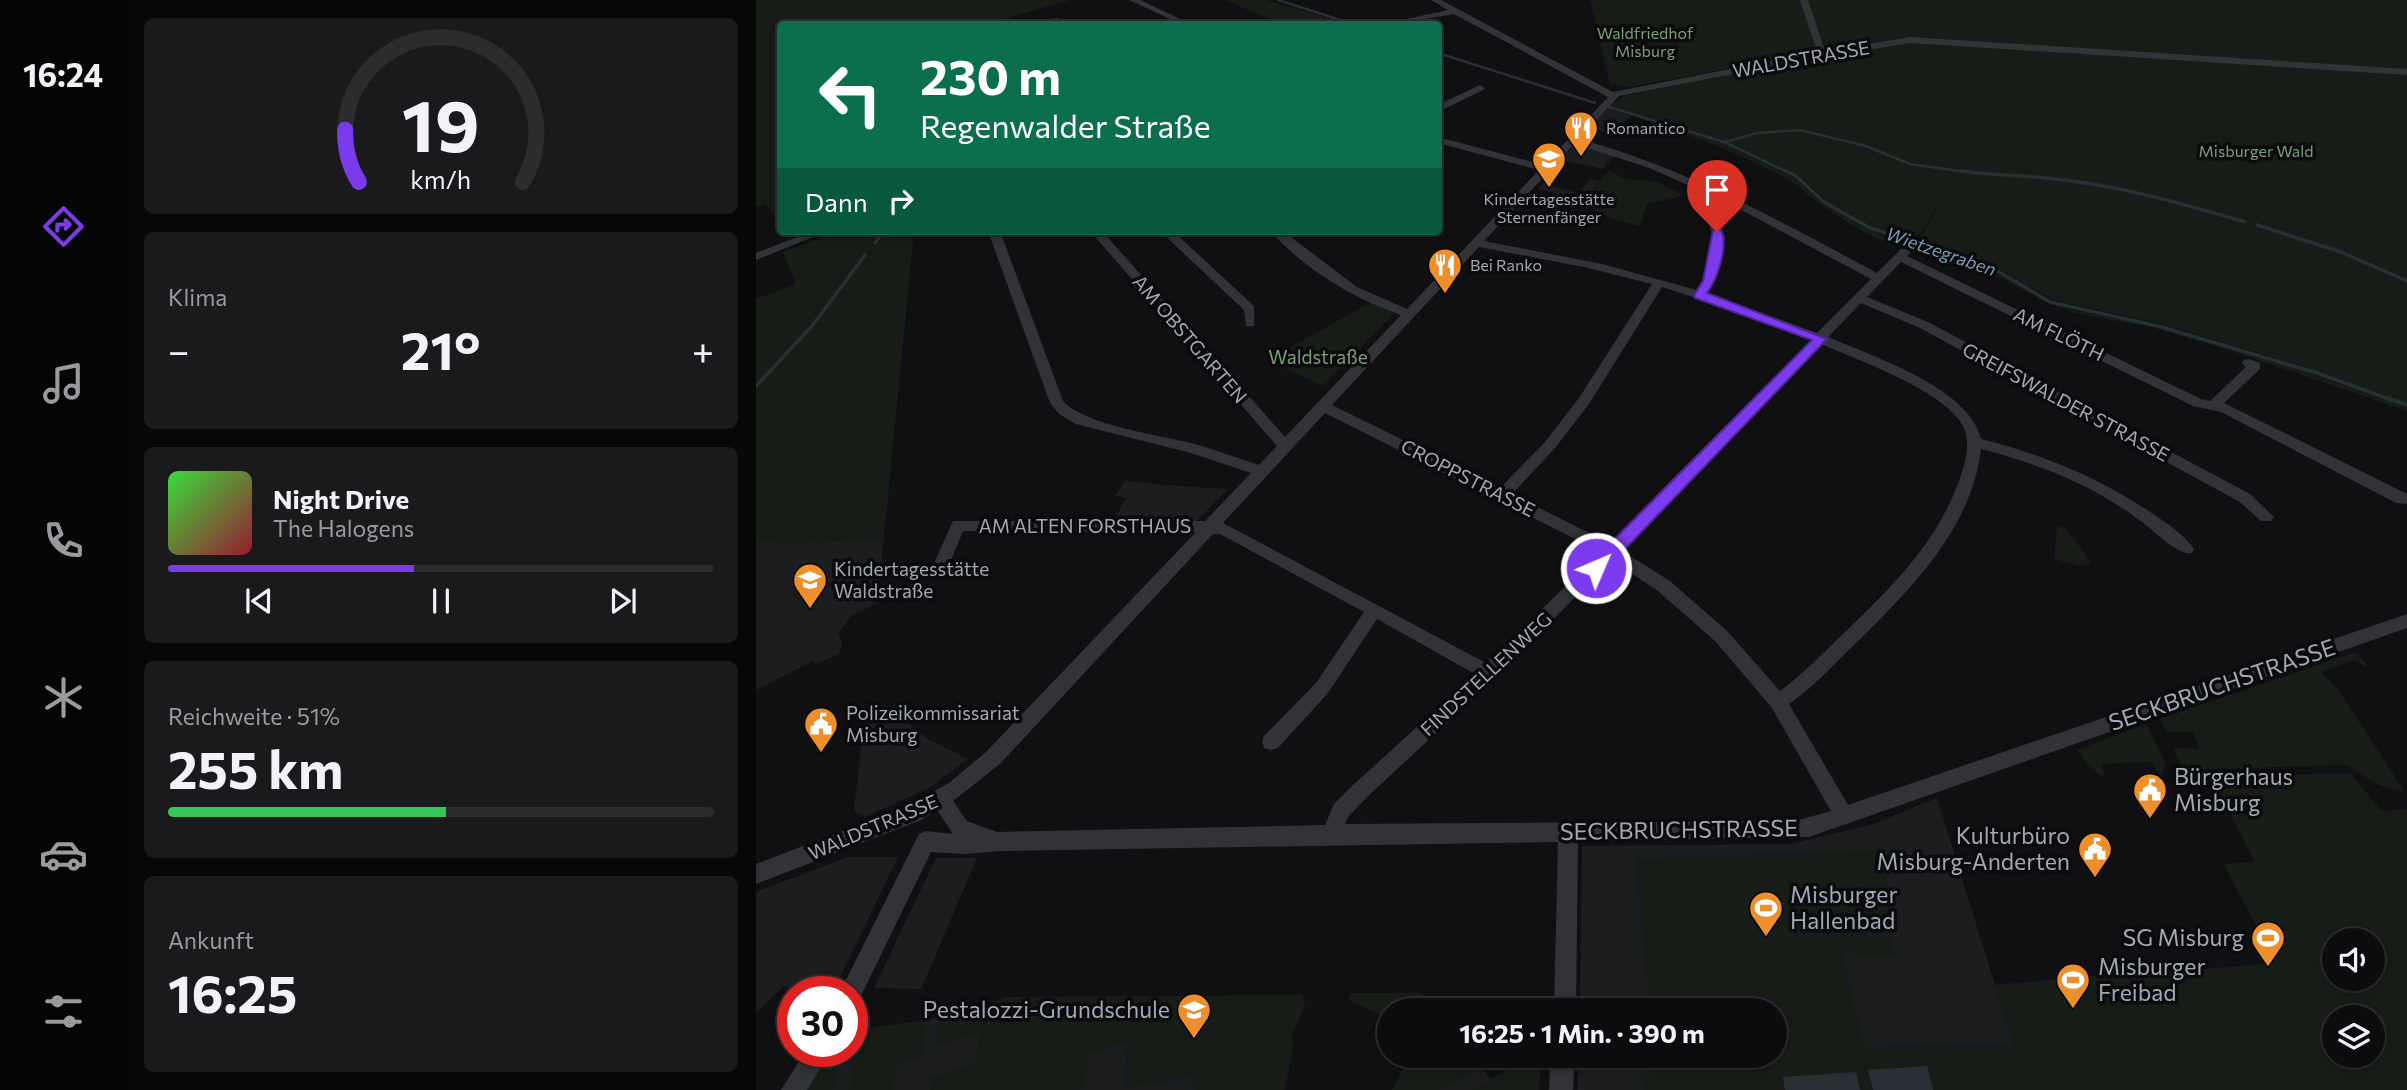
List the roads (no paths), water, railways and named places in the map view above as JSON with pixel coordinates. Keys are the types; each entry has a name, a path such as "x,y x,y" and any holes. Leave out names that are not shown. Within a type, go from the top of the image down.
{"street":[{"path":"1133,0 1180,21"},
{"path":"1435,0 1612,96"},
{"path":"1804,0 1822,54"},
{"path":"1404,21 1457,11"},
{"name":"WALDSTRASSE","path":"756,874 914,813 942,799 993,758 1612,96 1895,42 1930,41 2407,72"},
{"path":"1442,108 1480,88"},
{"path":"1570,140 1614,152 1671,173 1732,201 1878,278"},
{"path":"1442,141 1544,169"},
{"path":"1700,295 1709,281 1718,237 1710,213 1732,201"},
{"path":"756,257 812,235"},
{"path":"996,235 1057,403 1064,411 1081,421 1194,449 1262,471"},
{"name":"AM OBSTGARTEN","path":"1100,235 1285,446"},
{"path":"1170,235 1250,309 1250,323"},
{"path":"1281,235 1356,293 1408,313"},
{"path":"1475,243 1574,261 1700,295 1820,339 1940,396 1960,411 1969,424 1975,442 1966,483 1953,517 1919,570 1815,672 1777,702"},
{"name":"FINDSTELLENWEG","path":"1331,834 1341,811 1359,792 1488,674 1612,552 1910,246"},
{"name":"AM FLÖTH","path":"1900,257 2198,403 2218,407 2401,499 2407,499"},
{"path":"1502,495 1550,445 1577,411 1659,283"},
{"name":"GREIFSWALDER STRASSE","path":"1860,298 1924,325 2068,402 2245,498 2266,517"},
{"path":"2218,407 2217,401 2255,366 2249,363"},
{"name":"CROPPSTRASSE","path":"1322,406 1612,552 1654,578 1688,604 1722,637 1777,702 1843,816"},
{"path":"1975,442 2024,456 2103,490 2154,520 2186,549"},
{"name":"AM ALTEN FORSTHAUS","path":"943,561 958,525 1209,527"},
{"path":"1209,527 1223,529 1474,663 1488,674"},
{"path":"1271,742 1322,688 1374,611"},
{"name":"SECKBRUCHSTRASSE","path":"926,841 958,845 1001,841 1331,834 1795,830 1843,816 2407,621"},
{"name":"SECKBRUCHSTRASSE","path":"942,799 956,826 974,835 1001,841"},
{"path":"859,976 926,841 914,813"},
{"path":"1565,998 1568,831"},
{"path":"793,1090 809,1067"},
{"path":"1561,1090 1562,1068"}],"waterway":[{"name":"Wietzegraben","path":"1278,0 1344,21"},
{"name":"Wietzegraben","path":"1442,54 1595,103"},
{"name":"Wietzegraben","path":"1609,107 1724,142 1790,173"},
{"path":"1725,142 1757,133 1800,130 1866,146 1910,164 1973,173"},
{"name":"Wietzegraben","path":"1786,171 1790,173"},
{"path":"1961,171 2097,185 2171,201 2245,222"},
{"name":"Wietzegraben","path":"1790,173 1824,202 1870,228 1991,267 2050,302 2162,327 2317,373 2392,400"},
{"path":"2257,225 2341,252 2407,281"},
{"path":"875,243 881,235"},
{"path":"756,386 812,326 865,255"},
{"name":"Wietzegraben","path":"2387,398 2407,405"}],"place":[{"name":"Romantico","path":"1581,158"},
{"name":"Kindertagesstätte Sternenfänger","path":"1549,189"},
{"name":"Bei Ranko","path":"1445,295"},
{"name":"Kindertagesstätte Waldstraße","path":"810,610"},
{"name":"Polizeikommissariat Misburg","path":"821,754"},
{"name":"Bürgerhaus Misburg","path":"2150,820"},
{"name":"Kulturbüro Misburg-Anderten","path":"2095,879"},
{"name":"Misburger Hallenbad","path":"1766,938"},
{"name":"SG Misburg","path":"2268,968"},
{"name":"Misburger Freibad","path":"2073,1010"},
{"name":"Pestalozzi-Grundschule","path":"1194,1040"}],"park label":[{"name":"Waldfriedhof Misburg","path":"1645,42"},
{"name":"Misburger Wald","path":"2256,151"},
{"name":"Waldstraße","path":"1318,357"}]}
